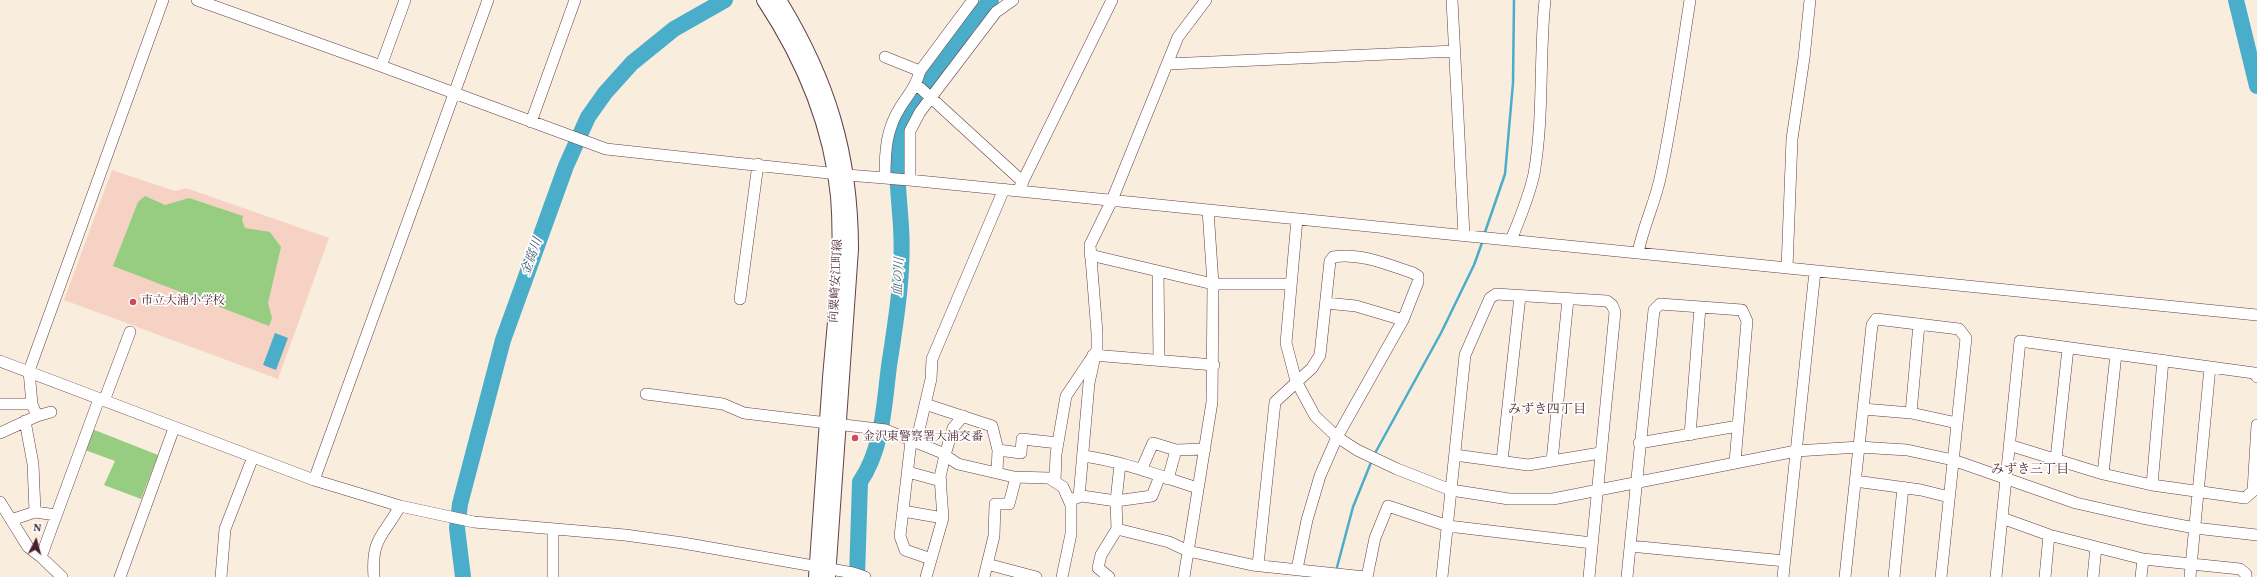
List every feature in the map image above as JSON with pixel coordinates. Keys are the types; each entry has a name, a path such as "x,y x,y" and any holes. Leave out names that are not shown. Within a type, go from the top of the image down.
{"main road":[{"name":"向粟崎安江町線","path":"764,0 802,53"},
{"name":"向粟崎安江町線","path":"778,0 802,53 830,106 841,175 851,211 851,248 833,424 822,573"}],"street":[{"path":"37,416 32,404 29,372 163,0"},
{"path":"197,0 382,66 606,149 758,164 841,175 886,177 1004,189 1020,186 1112,200 2257,315"},
{"path":"382,66 405,0"},
{"path":"314,480 488,0"},
{"path":"531,122 575,0"},
{"path":"886,177 885,150 888,129 900,106 917,85 920,71 973,0"},
{"path":"910,180 910,131 920,112 996,12 1013,0"},
{"path":"1020,186 1112,0"},
{"path":"1055,482 1058,443 1066,396 1097,350 1090,245 1112,200 1178,37 1206,0"},
{"path":"1452,0 1469,236"},
{"path":"1511,240 1526,206 1534,174 1539,135 1545,0"},
{"path":"1638,253 1641,237 1645,229 1661,176 1673,112 1690,0"},
{"path":"1787,268 1792,139 1804,58 1810,0"},
{"path":"1168,64 1455,51"},
{"path":"885,57 920,71"},
{"path":"917,85 932,97 1020,186"},
{"path":"740,299 758,164"},
{"path":"931,559 905,550 900,536 908,472 914,442 931,379 932,359 1004,189"},
{"path":"1184,577 1212,402 1214,365 1213,284 1208,210"},
{"path":"1297,219 1286,343 1296,381 1315,416 1337,437 1357,450 1397,470 1451,490 1509,500 1553,499 1796,451 1859,447 1906,450 1953,460 2076,503 2195,528 2257,535"},
{"path":"1090,255 1213,284 1291,284"},
{"path":"1258,565 1275,402 1296,381 1312,368 1320,355 1330,261 1333,257 1341,255 1375,261 1413,273 1418,276 1418,282 1403,320 1337,437 1320,476 1307,520 1297,569"},
{"path":"1158,271 1159,360"},
{"path":"1783,577 1815,271"},
{"path":"1442,577 1465,355 1490,298 1496,294 1607,301 1612,305 1615,312 1589,577"},
{"path":"1502,461 1520,296"},
{"path":"1552,461 1568,299"},
{"path":"1326,303 1356,306 1403,320"},
{"path":"1627,577 1635,482 1654,310 1660,304 1742,310 1746,315 1747,321 1735,462"},
{"path":"1690,434 1700,307"},
{"path":"1845,577 1872,325 1876,319 1959,329 1966,338 1941,577"},
{"path":"1911,413 1919,324"},
{"path":"40,557 130,332"},
{"path":"1996,577 2020,341 2254,372 2257,377"},
{"path":"2056,459 2068,348"},
{"path":"2103,474 2116,354"},
{"path":"1094,355 1214,365"},
{"path":"1062,577 1071,534 1071,505 1084,456 1084,435 1089,383 1094,355"},
{"path":"2152,485 2163,360"},
{"path":"0,361 314,480 420,511 474,522 625,535 683,543 822,573 860,575"},
{"path":"2190,577 2210,367"},
{"path":"646,394 723,404 744,413 879,429 945,455 958,464 1016,477 1049,478 1063,487 1074,498 1116,501 1152,496 1164,477 1176,450"},
{"path":"0,404 32,404"},
{"path":"925,404 992,426 998,450 997,472"},
{"path":"1863,409 1911,413 1957,423"},
{"path":"0,433 37,416 51,412"},
{"path":"926,577 943,518 941,481 945,455 953,428 963,416"},
{"path":"25,421 32,464 35,512"},
{"path":"2009,445 2103,474 2152,485 2245,498 2253,491 2257,425"},
{"path":"1639,444 1738,426"},
{"path":"120,577 174,428"},
{"path":"998,450 1021,453 1022,439 1058,443"},
{"path":"1142,468 1153,443 1176,450 1205,449"},
{"path":"1455,455 1528,465 1600,453"},
{"path":"1084,456 1111,460 1120,464 1142,468 1198,488"},
{"path":"221,577 225,530 253,457"},
{"path":"1109,577 1098,568 1101,555 1117,529 1116,501 1120,464"},
{"path":"908,472 941,481"},
{"path":"984,577 994,536 995,504 1009,504 1016,477"},
{"path":"1855,481 1949,497"},
{"path":"1894,577 1903,488"},
{"path":"0,502 28,547 62,577"},
{"path":"374,577 373,557 380,535 400,506"},
{"path":"1117,529 1169,542 1188,551 1258,565 1366,577 1375,538 1388,506 1448,526 1592,543"},
{"path":"903,511 943,518"},
{"path":"11,520 35,512 56,515"},
{"path":"2002,518 2049,535 2143,559 2240,569 2246,574 2246,577"},
{"path":"553,530 553,577"},
{"path":"2045,577 2049,535"},
{"path":"1630,546 1785,561"},
{"path":"2093,577 2096,547"},
{"path":"2142,577 2143,559"},
{"path":"987,564 1036,577"}],"shaded area":[{"path":"112,170 175,191 186,188 329,238 278,379 64,300"}],"green space":[{"path":"145,196 165,205 189,198 243,216 242,220 245,228 270,232 281,247 268,303 272,318 269,326 113,266 138,202"},
{"path":"92,429 158,455 141,499 104,485 115,461 85,450"}],"water":[{"path":"275,333 288,338 276,370 263,365"}],"waterway":[{"name":"金腐川","path":"463,577 457,528 460,504 503,340 566,166 588,117 605,93 632,63 674,29 725,0"},
{"name":"血の川","path":"857,577 860,482 868,469 878,441 884,411 899,296 902,244 897,170 899,141 902,127 907,114 969,24 991,0"},
{"path":"1484,235 1505,174 1513,83 1514,0"},
{"path":"2236,0 2257,86"},
{"path":"1374,455 1441,333 1474,265 1483,240"},
{"path":"1336,571 1353,507 1372,460"}],"place":[{"name":"市立大浦小学校","path":"133,302"},
{"name":"金沢東警察署大浦交番","path":"855,438"}],"district":[{"name":"みずき四丁目","path":"1547,411"},
{"name":"みずき三丁目","path":"2030,471"}]}
